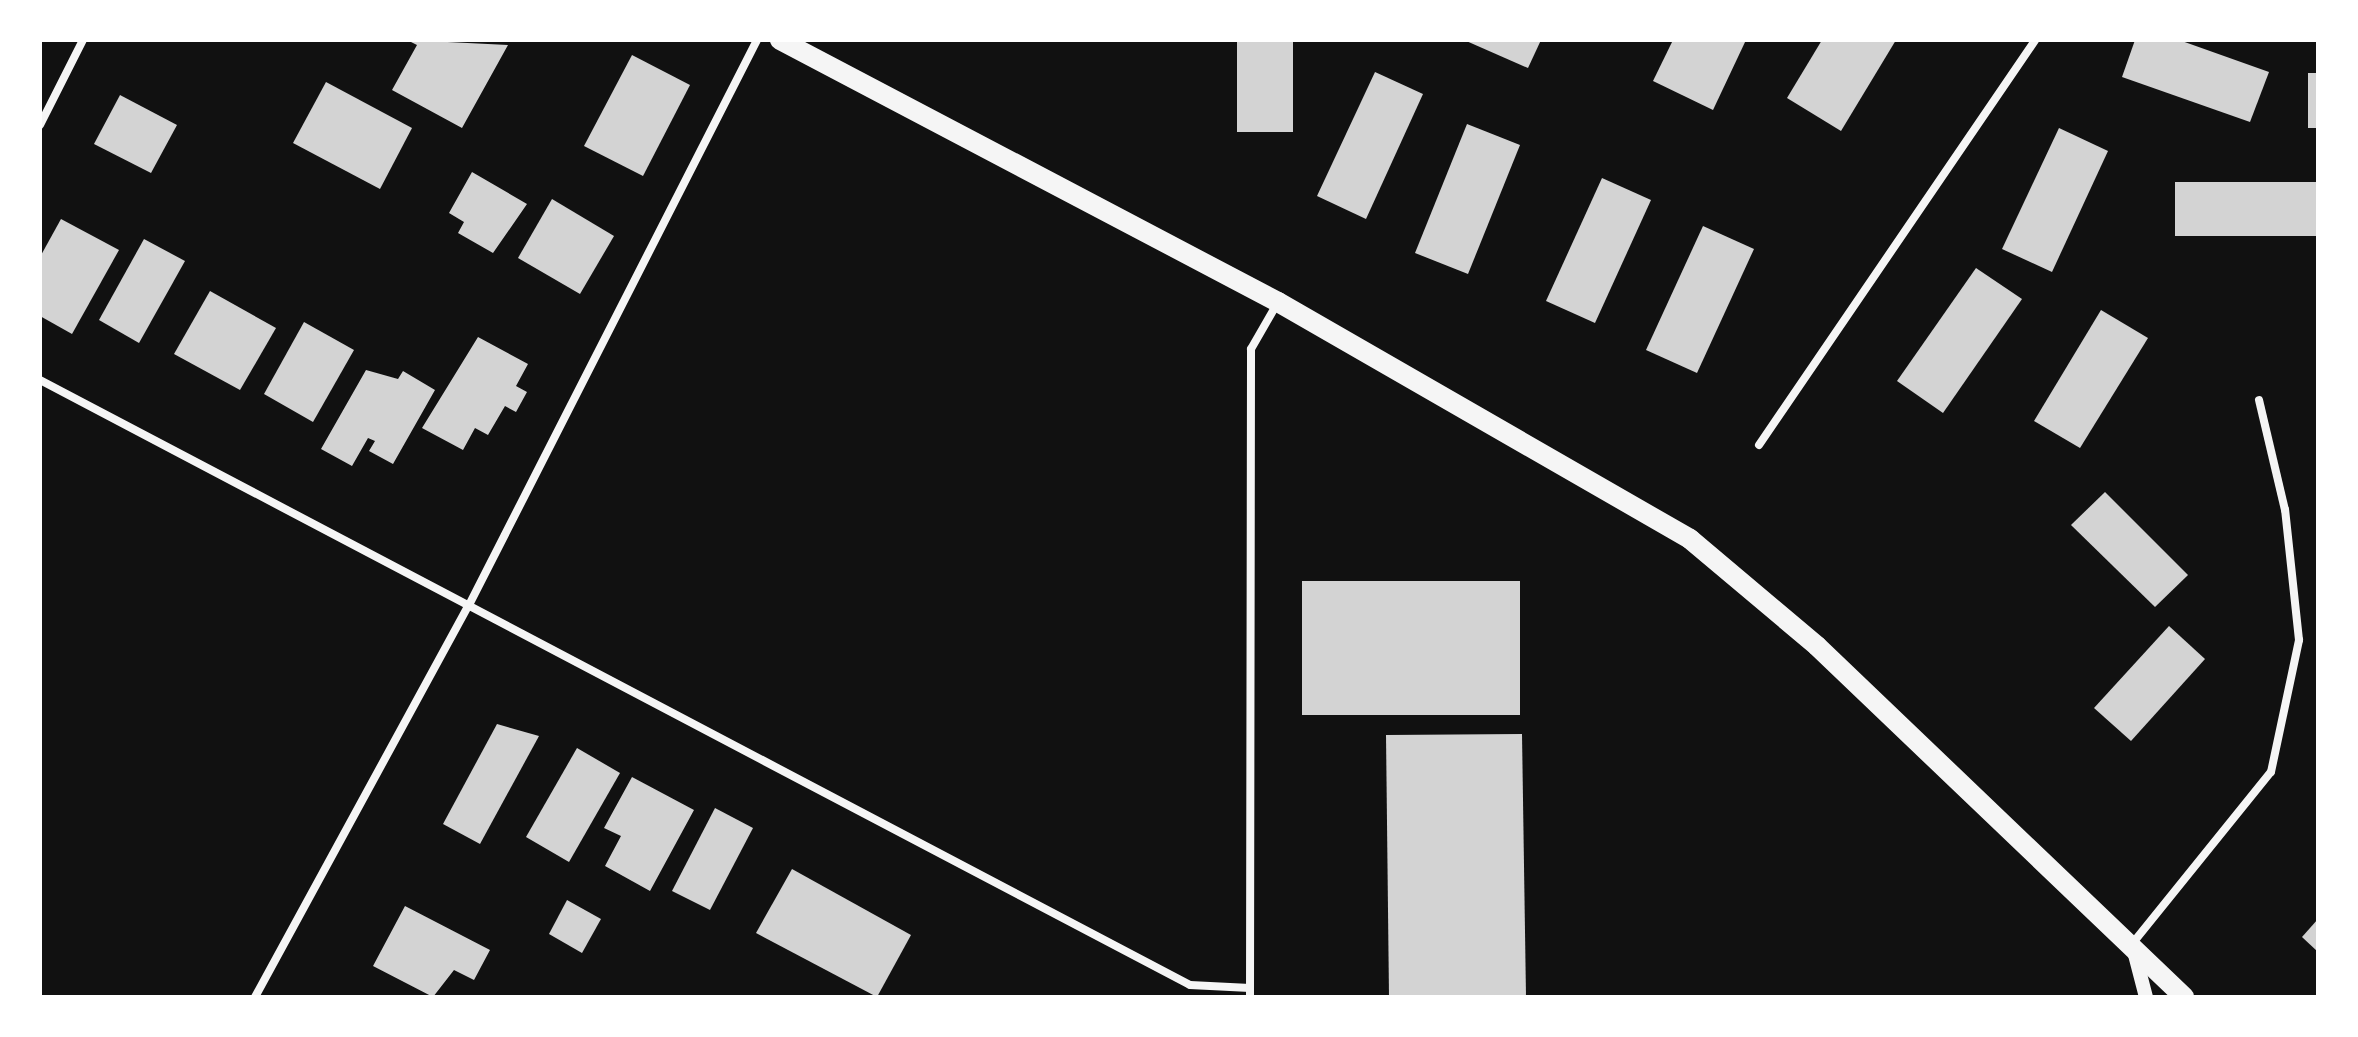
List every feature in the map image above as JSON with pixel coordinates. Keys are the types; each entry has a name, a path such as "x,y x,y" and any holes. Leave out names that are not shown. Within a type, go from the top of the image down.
{"main road":[{"path":"780,40 1278,302 1690,539 1817,646 2184,997"}],"street":[{"path":"40,125 83,40"},
{"path":"255,997 468,607 757,40"},
{"path":"1759,445 2035,40"},
{"path":"40,380 1190,985 1250,992 1251,349 1278,302"},
{"path":"2146,997 2132,944 2271,772 2299,640 2285,510 2259,400"}],"building":[{"path":"407,40 508,45 462,128 392,90 417,45"},
{"path":"1237,40 1293,40 1293,132 1237,132"},
{"path":"1464,40 1541,40 1528,68"},
{"path":"1673,40 1746,40 1713,110 1653,81"},
{"path":"1822,40 1896,40 1841,131 1787,98"},
{"path":"2135,40 2179,40 2269,72 2250,122 2122,77"},
{"path":"632,55 690,85 643,176 584,146"},
{"path":"1375,72 1423,94 1366,219 1317,196"},
{"path":"2308,73 2318,73 2318,128 2308,128"},
{"path":"326,82 412,128 380,189 293,143"},
{"path":"120,95 177,125 151,173 94,144"},
{"path":"1467,124 1520,145 1468,274 1415,253"},
{"path":"2059,128 2108,151 2052,272 2002,249"},
{"path":"472,172 527,204 493,253 458,233 464,222 449,213"},
{"path":"1602,178 1651,200 1595,323 1546,301"},
{"path":"2175,182 2318,182 2318,236 2175,236"},
{"path":"552,199 614,236 580,294 518,258"},
{"path":"61,219 119,250 72,334 40,316 40,257"},
{"path":"1703,226 1754,249 1697,373 1646,350"},
{"path":"144,239 185,261 139,343 99,320"},
{"path":"1976,268 2022,299 1943,413 1897,381"},
{"path":"210,291 276,328 240,390 174,354"},
{"path":"2101,310 2148,338 2080,448 2034,421"},
{"path":"304,322 354,350 313,422 264,394"},
{"path":"478,337 528,364 516,386 527,392 516,412 505,406 488,435 475,428 463,450 422,428"},
{"path":"366,370 398,379 403,371 435,390 393,464 369,451 375,441 368,438 352,466 321,449"},
{"path":"2105,492 2188,575 2155,607 2071,525"},
{"path":"1302,581 1520,581 1520,715 1302,715"},
{"path":"2169,626 2205,659 2131,741 2094,708"},
{"path":"497,724 539,736 480,844 443,824"},
{"path":"1522,734 1526,997 1389,997 1386,735"},
{"path":"577,748 620,773 569,862 526,837"},
{"path":"632,777 694,810 650,891 605,866 621,836 604,828"},
{"path":"715,808 753,828 710,910 672,891"},
{"path":"792,869 911,935 877,997 756,933"},
{"path":"567,900 601,919 582,953 549,934"},
{"path":"405,906 490,950 474,980 454,970 433,997 373,966"},
{"path":"2318,919 2318,952 2302,937"}]}
